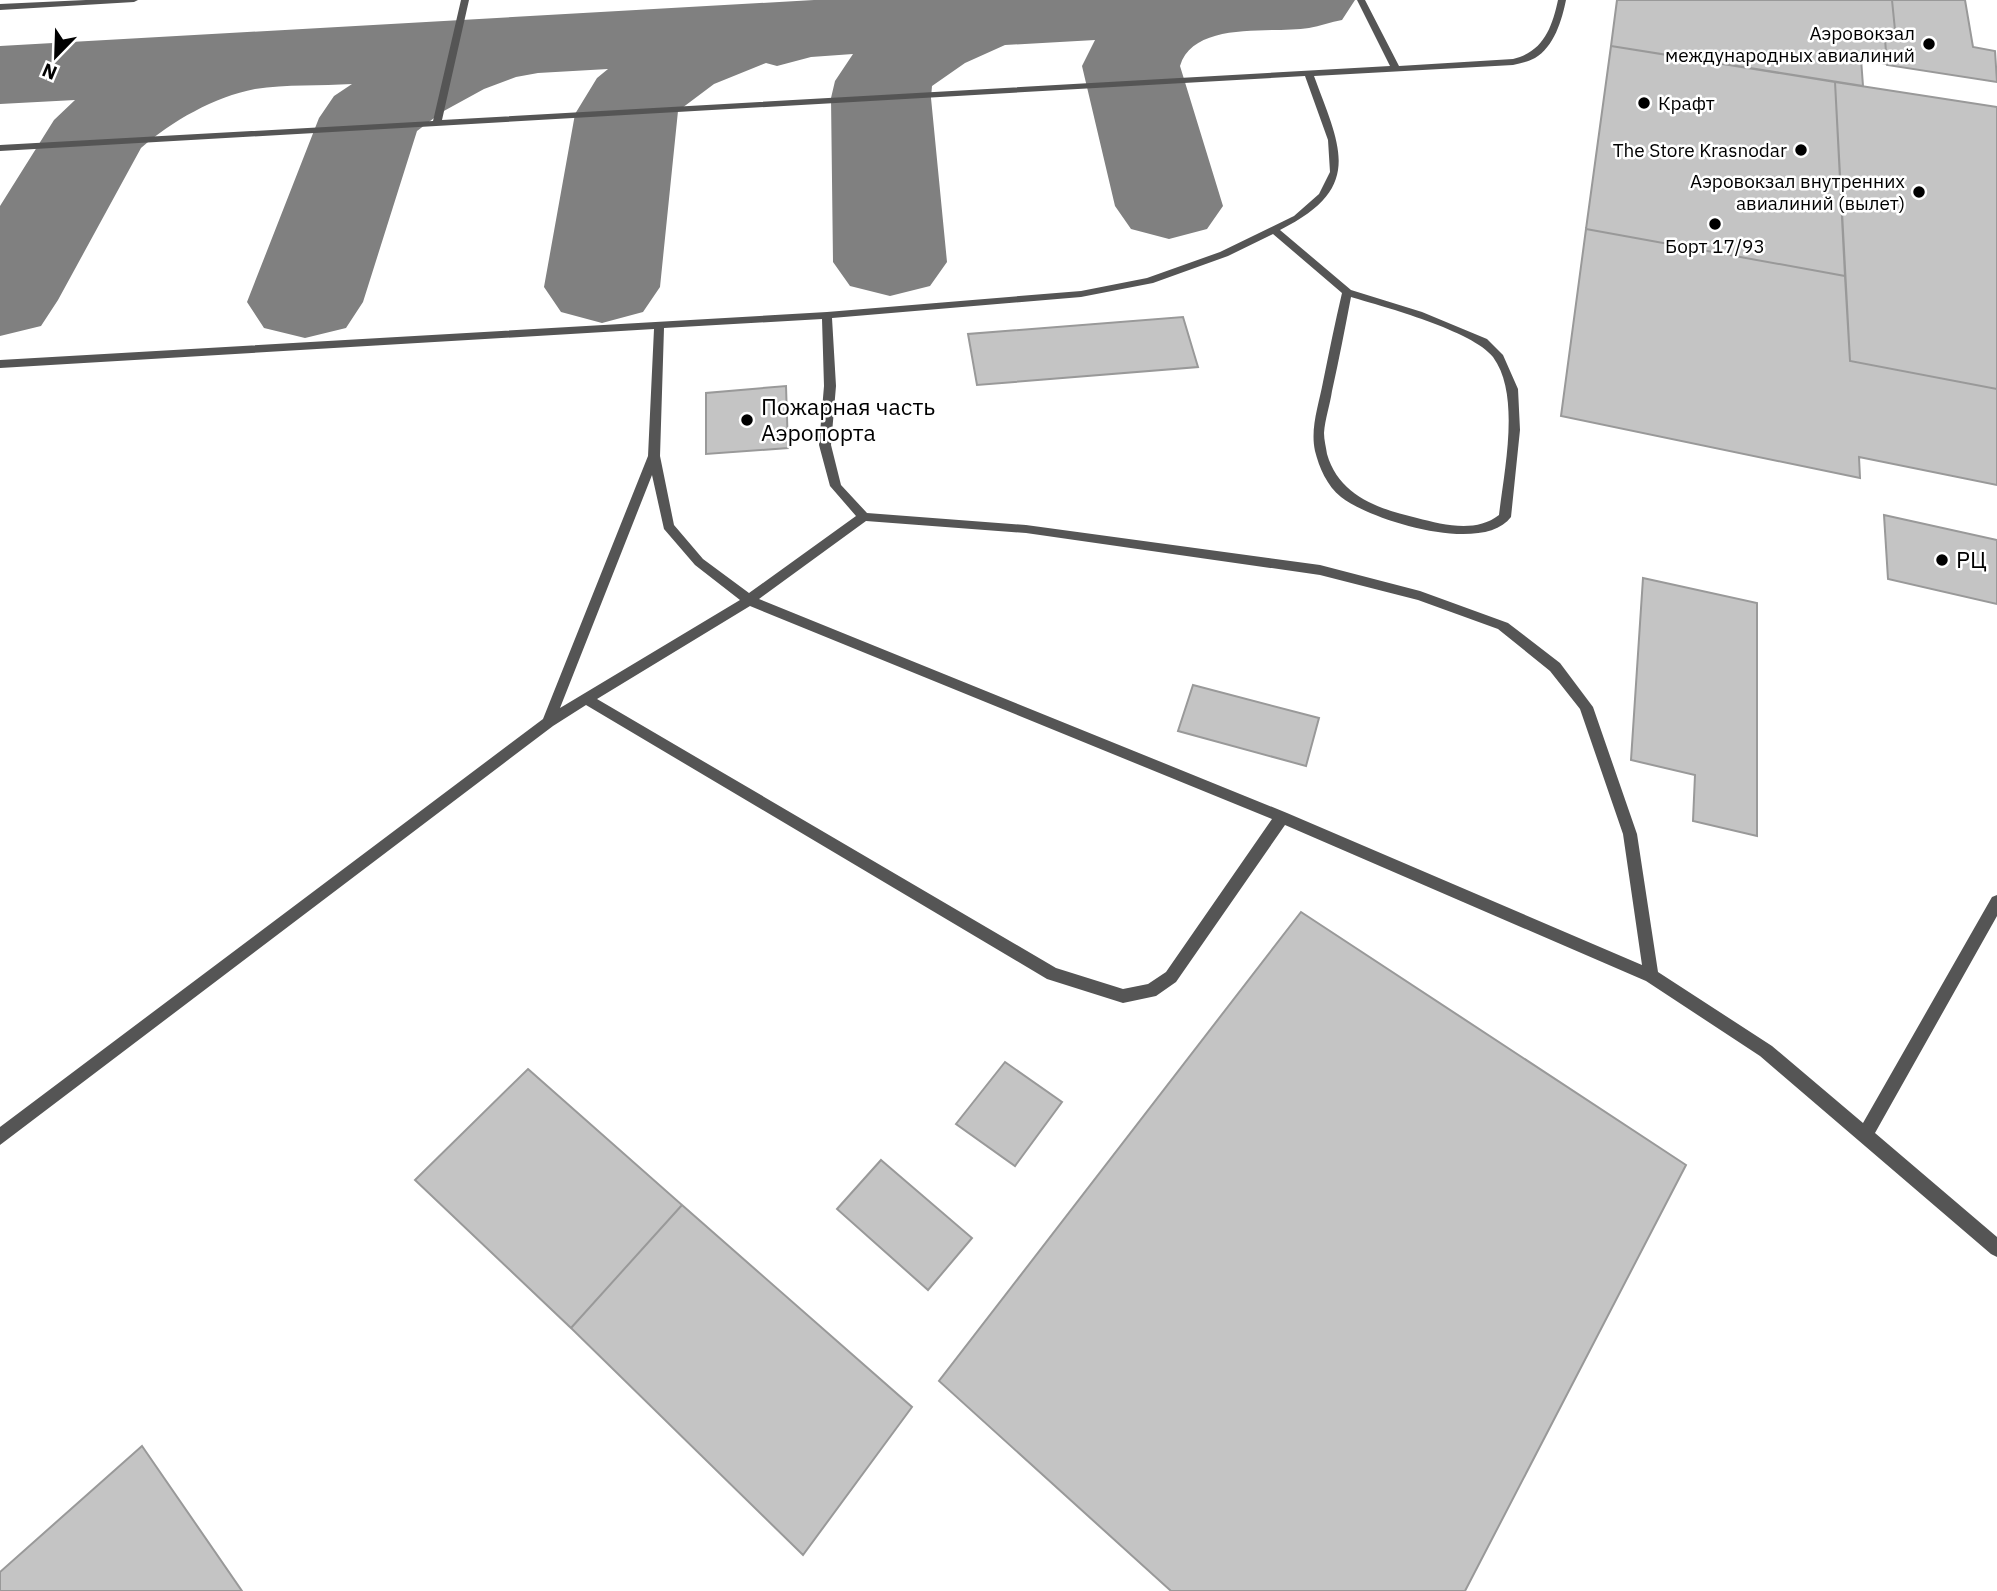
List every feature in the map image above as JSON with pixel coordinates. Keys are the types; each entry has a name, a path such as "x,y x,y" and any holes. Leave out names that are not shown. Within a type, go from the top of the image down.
{"lane":[{"path":"0,7 134,0"},
{"path":"437,124 465,0"},
{"path":"1361,0 1395,67"},
{"path":"0,148 1513,62 1533,57 1559,18 1562,0"},
{"path":"0,364 827,315 1081,294 1149,281 1224,254 1297,218 1323,195 1335,172 1333,140 1308,73"},
{"path":"1273,229 1347,292 1418,314 1483,341 1499,357 1512,389 1514,430 1505,517 1495,526 1475,531 1450,530 1364,506 1345,494 1331,477 1320,453 1318,435 1347,292"},
{"path":"827,315 830,386 825,445 836,486 864,517"},
{"path":"659,325 654,456 668,526 699,562 749,600 1282,817 1651,976 1766,1051 1997,1248"},
{"path":"548,722 654,456"},
{"path":"0,1137 548,722 749,600 864,517 1026,529 1320,570 1420,596 1503,626 1555,667 1586,707 1630,834 1651,976"},
{"path":"585,698 1052,974 1123,996 1151,991 1171,977 1282,817"},
{"path":"1865,1135 1997,902"}],"building":[{"path":"1617,0 1892,0 1896,40 1885,39 1887,64 1861,59 1863,86 1611,46"},
{"name":"Аэровокзал международных авиалиний","path":"1892,0 1965,0 1973,47 1995,51 1997,82 1887,65 1885,39 1896,40"},
{"path":"1611,46 1835,82 1845,276 1586,229"},
{"name":"Аэровокзал внутренних авиалиний (вылет)","path":"1835,82 1997,107 1997,389 1850,361"},
{"path":"1586,229 1845,276 1850,361 1997,389 1997,485 1859,457 1860,478 1561,416"},
{"path":"1183,317 1198,367 977,385 968,334"},
{"name":"Пожарная часть Аэропорта","path":"786,386 788,448 706,454 706,393"},
{"name":"РЦ","path":"1884,515 1997,540 1997,604 1888,579"},
{"path":"1643,578 1757,603 1757,836 1693,821 1695,775 1631,760"},
{"path":"1193,685 1319,718 1306,766 1178,731"},
{"path":"1301,912 1686,1165 1465,1591 1171,1591 939,1381"},
{"path":"1005,1062 1062,1102 1015,1166 956,1124"},
{"path":"528,1069 682,1205 571,1328 415,1180"},
{"path":"881,1160 972,1238 928,1290 837,1209"},
{"path":"682,1205 912,1407 803,1555 571,1328"},
{"path":"142,1446 242,1591 0,1591 0,1572"}],"taxiway":[{"path":"0,75 1309,0"},
{"path":"1169,206 1131,66 1136,51 1153,30 1177,18 1219,6"},
{"path":"890,262 881,98 884,81 892,70 916,51 989,19"},
{"path":"602,287 626,114 632,99 680,63 758,32 777,37"},
{"path":"305,302 370,118 407,91 449,68 510,47 518,49"},
{"path":"0,300 91,142 105,126 139,101 159,91 240,63"}],"place":[{"name":"Аэровокзал международных авиалиний","path":"1929,44"},
{"name":"Крафт","path":"1644,103"},
{"name":"The Store Krasnodar","path":"1801,150"},
{"name":"Аэровокзал внутренних авиалиний (вылет)","path":"1919,192"},
{"name":"Борт 17/93","path":"1715,224"},
{"name":"Пожарная часть Аэропорта","path":"747,420"},
{"name":"РЦ","path":"1942,560"}]}
